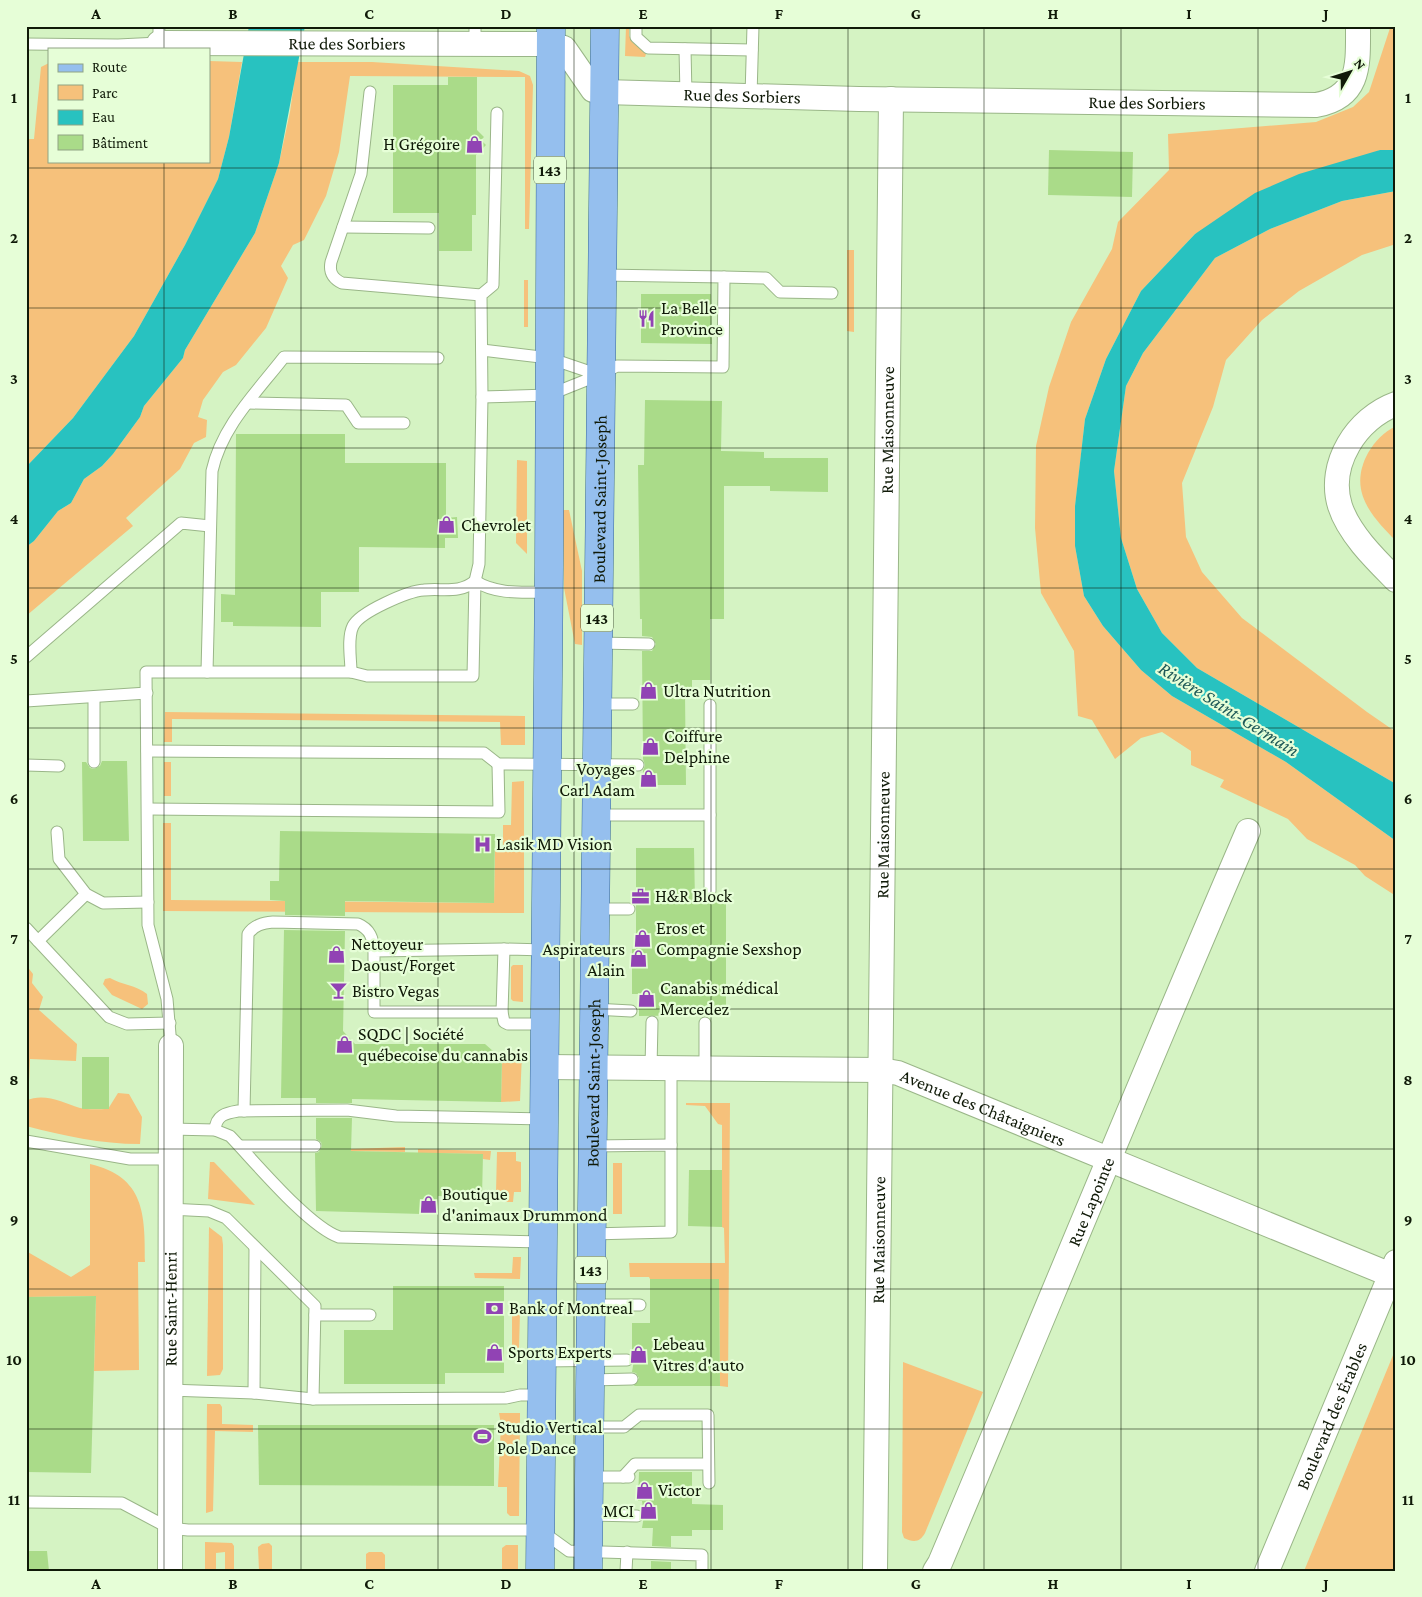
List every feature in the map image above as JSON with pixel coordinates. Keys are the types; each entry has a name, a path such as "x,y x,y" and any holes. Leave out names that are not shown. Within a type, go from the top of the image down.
{"main road":[{"name":"Boulevard Saint-Joseph","path":"588,1561 599,375 605,26"},
{"name":"143","path":"540,1571 549,592 550,35"}],"street":[{"name":"Rue des Sorbiers","path":"604,92 891,99 1316,105 1339,98 1346,92 1356,66 1358,26"},
{"name":"Rue des Sorbiers","path":"159,35 201,43 330,42 475,35 550,35"},
{"path":"550,35 564,48 593,90 604,92"},
{"name":"Rue Maisonneuve","path":"876,1571 891,99"},
{"path":"1396,404 1371,417 1357,431 1340,466 1337,486 1340,506 1350,525 1396,580"},
{"name":"Rue Lapointe","path":"935,1571 1109,1160 1126,1114 1248,831"},
{"name":"Rue Saint-Henri","path":"170,1571 169,1209 171,1046"},
{"name":"Avenue des Châtaigniers","path":"545,1067 881,1070 898,1073 1109,1160 1394,1271"},
{"name":"Boulevard des Érables","path":"1266,1571 1394,1271"}],"lane":[{"path":"636,26 636,37 648,48 752,50"},
{"path":"751,96 753,26"},
{"path":"26,44 118,45 159,35"},
{"path":"685,49 686,95"},
{"path":"370,92 361,174 330,269 336,280 342,283 481,295 493,285 497,113"},
{"path":"343,227 429,228"},
{"path":"601,275 766,278 780,292 832,293"},
{"path":"482,396 549,395 617,366 723,367 724,277"},
{"path":"171,1046 167,999 148,925 146,672 351,672 367,676 473,676 475,581 479,564 482,396 481,295"},
{"path":"482,350 549,358 599,375"},
{"path":"207,672 212,471 216,451 229,427 284,357 438,358"},
{"path":"248,403 346,405 358,423 404,423"},
{"path":"26,657 181,523 210,526"},
{"path":"475,581 491,589 501,591 549,592"},
{"path":"351,672 352,631 354,624 361,618 401,596 422,590 463,589 475,581"},
{"path":"597,644 649,644"},
{"path":"26,701 147,694"},
{"path":"94,697 94,762"},
{"path":"597,704 633,704"},
{"path":"710,705 710,892"},
{"path":"147,751 484,753 498,764 596,763 638,765"},
{"path":"148,809 499,812 498,764"},
{"path":"26,766 59,766"},
{"path":"596,815 710,814"},
{"path":"57,832 59,859 86,894 103,903 148,902"},
{"path":"38,941 86,894"},
{"path":"595,909 629,909"},
{"path":"244,1111 248,940 251,930 265,922 348,922 365,927 373,940 374,1012 502,1012"},
{"path":"26,928 109,1017 127,1024 170,1023"},
{"path":"504,949 502,1012 504,1022 508,1024 545,1024"},
{"path":"374,951 546,950"},
{"path":"594,1009 631,1011"},
{"path":"591,1234 671,1232 671,1145 661,1068 652,1022"},
{"path":"705,1023 705,1069"},
{"path":"215,1130 219,1118 225,1113 244,1111 347,1110 396,1116 545,1119"},
{"path":"170,1128 215,1130 230,1136 306,1215 329,1234 339,1237 543,1242"},
{"path":"26,1141 130,1159 170,1159"},
{"path":"592,1146 671,1145"},
{"path":"240,1146 316,1146"},
{"path":"169,1209 216,1213 226,1218 315,1306 313,1399"},
{"path":"254,1393 255,1247"},
{"path":"590,1305 640,1305"},
{"path":"315,1315 370,1315"},
{"path":"590,1370 627,1360"},
{"path":"542,1361 632,1379"},
{"path":"169,1390 254,1393 313,1399 506,1398 520,1395 542,1395"},
{"path":"589,1427 624,1427 639,1415 708,1415 709,1484"},
{"path":"588,1477 628,1477 635,1464 708,1464"},
{"path":"26,1502 122,1503 169,1528 540,1530 569,1551 588,1561 627,1552 702,1555 702,1571"},
{"path":"588,1515 638,1516"},
{"path":"626,1571 627,1552"}],"green space":[{"path":"305,26 417,26 417,28 305,27"},
{"path":"626,26 629,26 629,36 646,54 645,57 625,56"},
{"path":"1390,28 1396,31 1396,150 1380,150 1195,234 1141,291 1106,359 1085,419 1075,507 1075,546 1084,596 1103,626 1141,670 1172,696 1286,762 1396,841 1396,896 1365,876 1355,865 1307,839 1288,819 1220,787 1224,780 1191,765 1191,751 1162,732 1141,738 1115,759 1092,720 1078,716 1074,651 1041,593 1035,528 1036,446 1049,387 1071,322 1112,249 1118,222 1169,170 1168,134 1316,122 1353,107 1369,92"},
{"path":"210,61 242,62 229,137 218,179 185,245 134,336 73,418 26,467 26,139 34,139 41,67 48,64 48,162 210,162"},
{"path":"297,62 372,62 519,71 530,76 533,85 529,229 525,229 525,77 350,76 339,152 326,196 304,240 293,245 281,266 288,278 266,328 236,365 223,372 203,400 198,417 207,420 206,437 194,443 180,469 126,518 133,526 26,616 26,547 34,541 58,511 71,503 84,479 102,466 113,454 140,417 144,406 183,358 185,350 255,233 279,163 290,112"},
{"path":"1396,191 1396,244 1362,255 1299,291 1262,320 1226,360 1213,407 1182,483 1186,537 1202,572 1242,618 1396,732 1396,784 1197,668 1162,633 1137,589 1121,538 1114,471 1126,386 1143,353 1215,258 1270,229 1342,201"},
{"path":"847,250 854,250 854,332 847,331"},
{"path":"524,280 528,280 528,327 524,327"},
{"path":"1396,426 1396,541 1370,511 1361,490 1360,479 1362,466 1368,453 1384,434"},
{"path":"517,460 527,461 527,554 516,543"},
{"path":"563,510 569,510 582,571 582,645 575,644 564,588"},
{"path":"165,712 525,716 525,745 501,745 500,722 172,719 172,742 164,742"},
{"path":"164,762 171,762 171,796 164,796"},
{"path":"524,781 524,913 163,911 163,823 171,823 171,900 494,903 495,848 503,847 503,825 511,825 512,782"},
{"path":"26,965 33,974 32,983 43,997 39,1010 77,1044 76,1061 30,1059 29,1082 26,1086"},
{"path":"513,965 523,965 523,1002 511,999 511,967"},
{"path":"110,978 143,991 147,994 148,1004 142,1009 112,995 103,984 105,979"},
{"path":"522,1053 520,1101 501,1102 502,1059"},
{"path":"118,1093 129,1094 142,1117 140,1144 111,1143 83,1139 26,1126 26,1101 47,1098 83,1109 108,1109"},
{"path":"686,1103 730,1103 728,1387 720,1386 719,1279 650,1279 649,1277 630,1277 629,1263 725,1263 724,1228 722,1227 722,1125 718,1124 705,1106 686,1105"},
{"path":"405,1147 405,1152 350,1151 351,1149"},
{"path":"418,1149 491,1151 490,1160 483,1159 483,1154 418,1153"},
{"path":"497,1152 516,1152 516,1161 521,1162 521,1192 514,1192 513,1202 502,1202 502,1193 496,1192"},
{"path":"210,1162 214,1162 255,1205 208,1199"},
{"path":"613,1163 622,1163 622,1214 613,1214"},
{"path":"90,1164 108,1170 122,1178 132,1188 142,1213 145,1262 138,1262 139,1370 94,1371 96,1296 26,1297 26,1251 71,1277 90,1265"},
{"path":"209,1227 222,1237 223,1245 223,1369 220,1375 207,1376"},
{"path":"513,1257 521,1257 520,1279 475,1278 474,1273 512,1273"},
{"path":"512,1311 520,1311 519,1349 512,1349"},
{"path":"1396,1348 1396,1571 1304,1571"},
{"path":"903,1362 983,1392 925,1533 919,1540 914,1541 904,1538 902,1532"},
{"path":"207,1404 220,1404 222,1407 222,1424 253,1425 253,1432 215,1431 213,1511 206,1513"},
{"path":"499,1413 520,1413 519,1516 510,1516 507,1513 507,1487 498,1487 501,1424"},
{"path":"205,1542 232,1543 234,1546 234,1571 225,1571 225,1552 216,1553 216,1570 219,1571 205,1571"},
{"path":"269,1543 272,1546 272,1571 259,1571 258,1547"},
{"path":"506,1545 518,1545 518,1571 502,1571 502,1548"},
{"path":"369,1552 382,1552 385,1555 385,1571 366,1571 366,1554"}],"water":[{"path":"249,26 305,26 279,163 255,233 185,350 183,358 144,406 140,417 113,454 102,466 84,479 71,503 58,511 34,541 26,547 26,467 73,418 134,336 185,245 218,179 229,137"},
{"name":"Rivière Saint-Germain","path":"1380,150 1396,150 1396,191 1342,201 1270,229 1215,258 1143,353 1126,386 1114,471 1121,538 1137,589 1162,633 1197,668 1396,784 1396,841 1286,762 1172,696 1141,670 1103,626 1084,596 1075,546 1075,506 1085,419 1106,359 1141,291 1195,234 1255,193 1299,174"}],"building":[{"path":"448,77 477,77 477,130 484,137 481,140 486,145 476,155 476,215 472,215 472,251 439,251 439,213 393,213 393,85 448,85"},
{"path":"1049,150 1133,152 1132,197 1048,195"},
{"path":"641,294 711,294 712,344 641,343"},
{"path":"645,400 722,401 721,451 764,452 764,458 828,458 828,492 770,491 770,486 724,486 724,619 710,619 710,680 692,680 692,694 685,694 686,785 643,785 645,765 643,759 642,651 652,651 656,644 652,637 642,636 642,619 640,619 638,465 644,465"},
{"path":"236,434 345,434 345,463 446,463 446,518 457,517 458,538 445,538 445,548 359,547 359,592 321,592 321,627 233,626 233,622 221,622 221,594 235,595"},
{"path":"102,761 127,761 129,841 83,841 82,762 86,762 90,768 94,769 100,766"},
{"path":"280,831 495,834 494,903 345,901 345,916 285,915 285,901 270,900 270,881 279,881"},
{"path":"636,848 694,848 695,902 726,902 726,1015 639,1016 639,994 632,994 632,949 636,949"},
{"path":"284,930 345,931 343,1031 355,1044 485,1044 502,1059 501,1102 352,1099 352,1103 316,1103 316,1098 281,1098"},
{"path":"82,1057 109,1057 109,1109 82,1109"},
{"path":"316,1118 352,1118 351,1151 483,1154 482,1197 438,1196 437,1210 422,1209 422,1214 316,1211 315,1153 319,1152 322,1146 321,1142 316,1139"},
{"path":"689,1170 722,1170 722,1227 688,1226"},
{"path":"650,1279 719,1279 720,1386 634,1386 639,1378 636,1373 632,1372 634,1360 632,1354 632,1323 650,1323"},
{"path":"393,1286 504,1286 504,1373 445,1373 445,1384 344,1384 344,1330 393,1330"},
{"path":"96,1296 91,1473 26,1472 26,1297"},
{"path":"258,1425 494,1425 494,1486 259,1485"},
{"path":"639,1472 692,1472 692,1504 723,1505 723,1530 692,1530 692,1536 671,1536 671,1547 652,1546 653,1528 642,1528 644,1516 642,1501 638,1501"},
{"path":"26,1551 47,1551 49,1571 26,1571"},
{"path":"651,1561 671,1562 671,1571 651,1571"}],"place":[{"name":"H Grégoire","path":"474,144"},
{"name":"La Belle Province","path":"647,318"},
{"name":"Chevrolet","path":"447,525"},
{"name":"Ultra Nutrition","path":"649,691"},
{"name":"Coiffure Delphine","path":"650,746"},
{"name":"Voyages Carl Adam","path":"649,779"},
{"name":"Lasik MD Vision","path":"482,844"},
{"name":"H&R Block","path":"641,896"},
{"name":"Eros et Compagnie Sexshop","path":"642,938"},
{"name":"Nettoyeur Daoust/Forget","path":"337,954"},
{"name":"Aspirateurs Alain","path":"639,959"},
{"name":"Bistro Vegas","path":"338,991"},
{"name":"Canabis médical Mercedez","path":"646,998"},
{"name":"SQDC | Société québecoise du cannabis","path":"344,1044"},
{"name":"Boutique d'animaux Drummond","path":"428,1204"},
{"name":"Bank of Montreal","path":"495,1308"},
{"name":"Sports Experts","path":"494,1352"},
{"name":"Lebeau Vitres d'auto","path":"639,1354"},
{"name":"Studio Vertical Pole Dance","path":"483,1437"},
{"name":"Victor","path":"644,1490"},
{"name":"MCI","path":"648,1511"}]}
